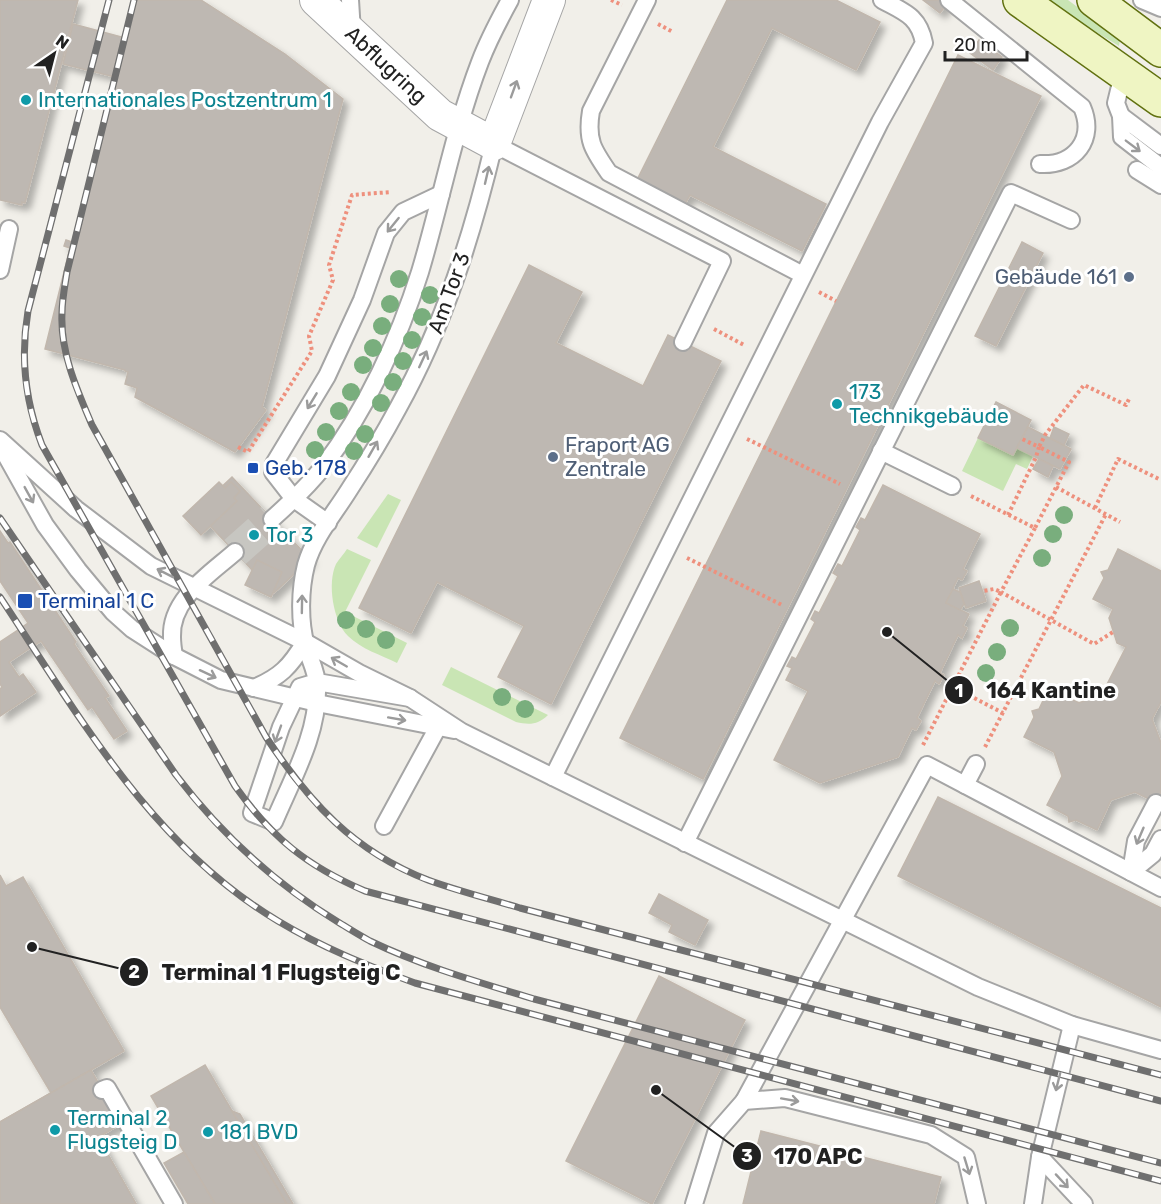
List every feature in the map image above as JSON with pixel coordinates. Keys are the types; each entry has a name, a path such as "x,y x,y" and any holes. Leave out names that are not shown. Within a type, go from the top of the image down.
{"street":[{"name":"Abflugring","path":"316,0 440,115 494,144"},
{"name":"Am Tor 3","path":"494,144 549,0"},
{"path":"1020,0 1161,100"},
{"path":"1094,0 1161,50"}],"lane":[{"path":"350,0 353,35"},
{"name":"Am Tor 3","path":"294,499 333,453 377,376 408,307 426,253 459,126 480,61 510,0"},
{"path":"647,0 591,111 588,130 597,155 609,173 803,275"},
{"path":"553,777 880,122 924,43 917,23 910,15 882,0"},
{"path":"949,0 1082,107 1087,119 1083,144 1075,154 1058,163 1040,164"},
{"path":"1142,0 1161,8"},
{"path":"1123,74 1116,103 1121,116 1122,137 1161,169"},
{"path":"1121,116 1161,147"},
{"path":"494,144 722,261 683,342"},
{"name":"Am Tor 3","path":"294,698 281,727 252,813 274,822 311,733 317,703 317,682 305,642 301,604 306,566 328,523 397,411 428,349 459,272 494,144"},
{"path":"1137,170 1161,185"},
{"path":"685,843 1011,193 1071,220"},
{"path":"328,523 294,499 273,472 274,464 327,376 362,300 386,233 403,212 441,194"},
{"path":"0,270 9,229"},
{"path":"0,442 76,509 151,566 305,642 359,673 410,698 462,732 978,987 1072,1025 1161,1050"},
{"path":"0,442 45,525 112,612 132,629 174,656 221,680 317,703 462,732"},
{"path":"881,452 952,486"},
{"path":"272,519 294,499"},
{"path":"174,656 171,635 176,615 185,599 194,588 235,552"},
{"path":"254,688 273,680 283,671 294,660 305,642"},
{"path":"294,698 300,687 317,682 410,698"},
{"path":"384,826 438,727"},
{"path":"965,785 976,764"},
{"path":"694,1204 716,1132 744,1101 927,765 1161,888"},
{"path":"1131,872 1136,841 1156,803"},
{"path":"1131,872 1153,854 1161,839"},
{"path":"1033,1204 1040,1158 1072,1025"},
{"path":"102,1090 107,1088 174,1204"},
{"path":"744,1101 784,1098 931,1135 966,1157 976,1204"},
{"path":"1040,1158 1084,1204"}],"path":[{"path":"238,447 248,452 312,351 309,336 333,280 329,265 352,195 393,192"},
{"path":"694,319 747,346"},
{"path":"1008,515 1045,435 1084,385 1126,405 1129,399"},
{"path":"726,429 860,493"},
{"path":"926,739 1069,462 1022,439"},
{"path":"1095,508 1118,459 1161,480"},
{"path":"952,486 1035,528"},
{"path":"1056,487 1120,522"},
{"path":"976,764 1106,514"},
{"path":"667,548 799,614"},
{"path":"983,591 994,589 1001,592 1094,644 1113,632"},
{"path":"953,687 1003,713"}],"green space":[{"path":"1043,0 1068,0 1120,39 1119,46"},
{"path":"978,438 1013,455 1017,448 1033,456 1027,469 1016,464 1003,491 962,471"},
{"path":"388,494 401,500 377,548 357,538"},
{"path":"347,549 371,560 345,612 407,643 397,663 353,641 343,629 335,612 332,591 333,572"},
{"path":"451,667 548,715 541,721 533,723 516,722 442,685"}],"building":[{"name":"Internationales Postzentrum 1","path":"0,0 78,0 25,203 22,202 22,205 0,200"},
{"path":"135,0 201,0 285,54 343,99 262,407 266,410 235,452 135,397 137,388 125,384 128,372 125,370 45,349 70,248 64,246 66,240 72,242 115,77 63,64 73,24 125,38"},
{"path":"727,0 836,0 880,22 856,70 772,28 713,147 826,204 802,251 690,195 685,204 637,180"},
{"path":"923,0 950,0 940,13"},
{"path":"979,40 1002,57 993,70 970,53"},
{"name":"173 Technikgebäude","path":"958,55 1041,96 703,779 620,738"},
{"path":"1022,242 1043,253 996,346 975,336"},
{"name":"Fraport AG Zentrale","path":"529,265 582,292 556,343 643,386 668,335 721,361 551,704 498,677 524,626 437,582 411,633 359,608"},
{"path":"996,402 1031,420 1013,455 978,438"},
{"path":"1028,427 1071,449 1060,469 1017,448"},
{"path":"1054,427 1069,434 1064,445 1050,438"},
{"path":"1039,459 1053,466 1048,477 1033,469"},
{"name":"Tor 3","path":"232,477 310,559 274,593 196,511"},
{"path":"219,482 225,488 231,482 240,491 234,498 237,501 201,535 183,516"},
{"path":"883,485 980,534 963,569 967,571 962,580 958,578 946,603 969,614 963,626 967,628 962,638 958,635 940,673 944,675 939,684 935,681 917,718 921,721 916,730 912,728 898,757 820,783 774,760 808,691 786,680 792,668 787,666 792,657 796,659 815,622 811,619 815,611 819,613 838,576 833,573 838,564 842,566 860,530 856,527 861,518 865,520"},
{"path":"0,531 8,543 10,542 109,696 105,698 127,731 114,739 92,707 88,710 41,641 30,648 18,630 28,623 0,581"},
{"path":"1118,549 1161,571 1161,702 1152,719 1161,743 1161,805 1135,792 1111,800 1097,830 1076,820 1069,822 1068,816 1047,805 1062,776 1054,752 1024,737 1034,717 1032,711 1039,709 1049,688 1079,703 1102,694 1126,647 1117,643 1109,618 1113,609 1093,599 1104,578 1101,572 1108,570"},
{"path":"257,560 282,572 271,597 245,585"},
{"path":"979,581 986,601 966,608 959,588"},
{"path":"953,589 960,592 964,604 960,610 946,603"},
{"path":"18,630 30,648 9,662 19,677 23,674 36,692 0,716 0,689 2,687 0,684 0,642"},
{"path":"938,797 1161,908 1161,1007 898,876"},
{"path":"0,875 6,886 23,877 124,1051 51,1093 0,1007"},
{"path":"659,894 708,920 695,945 669,932 672,925 649,913"},
{"path":"659,976 745,1020 652,1204 566,1161"},
{"name":"181 BVD","path":"205,1065 287,1204 215,1204 184,1152 151,1096"},
{"name":"Terminal 2 Flugsteig D","path":"91,1070 121,1124 98,1137 136,1204 0,1204 0,1122"},
{"name":"Terminal 2 Flugsteig D","path":"91,1070 121,1124 98,1137 136,1204 0,1204 0,1122"},
{"path":"232,1111 240,1114 293,1204 287,1204"},
{"path":"761,1131 941,1177 934,1204 743,1204"},
{"path":"184,1152 215,1204 188,1204 164,1163"}],"tunnel":[{"path":"235,552 272,519"}],"railway":[{"path":"109,0 28,311 24,346 28,396 42,445 235,786 263,821 308,861 365,891 1161,1101"},
{"path":"134,0 67,272 62,313 67,356 75,384 92,425 266,737 316,803 335,822 377,855 401,868 451,888 1161,1075"},
{"path":"0,518 193,797 230,837 270,874 315,907 370,941 430,966 534,999 1161,1163"},
{"path":"0,597 89,732 155,817 233,890 278,921 312,940 362,963 415,983 1161,1181"}],"place":[{"name":"Internationales Postzentrum 1","path":"26,100"},
{"name":"Gebäude 161","path":"1129,277"},
{"name":"173 Technikgebäude","path":"837,404"},
{"name":"Fraport AG Zentrale","path":"553,457"},
{"name":"Geb. 178","path":"253,468"},
{"name":"Tor 3","path":"254,535"},
{"name":"Terminal 1 C","path":"25,601"},
{"name":"164 Kantine","path":"887,632"},
{"name":"Terminal 1 Flugsteig C","path":"32,947"},
{"name":"170 APC","path":"656,1090"},
{"name":"Terminal 2 Flugsteig D","path":"55,1130"},
{"name":"181 BVD","path":"208,1132"}]}
